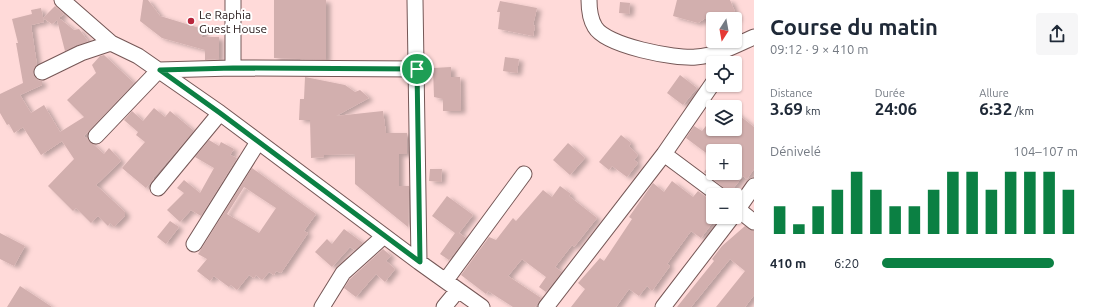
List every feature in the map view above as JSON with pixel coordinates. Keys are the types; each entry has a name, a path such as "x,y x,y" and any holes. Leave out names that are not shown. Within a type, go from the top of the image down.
{"street":[{"path":"62,0 111,43 138,56 160,70 482,307"},
{"path":"233,0 233,68"},
{"path":"415,0 420,262"},
{"path":"589,0 591,18 595,28 605,37 651,53 706,59"},
{"path":"718,56 754,37"},
{"path":"42,72 81,53 111,43"},
{"path":"96,136 160,70 233,68 417,69"},
{"path":"546,307 664,154 707,92"},
{"path":"158,188 220,113"},
{"path":"194,244 258,142"},
{"path":"664,154 710,188"},
{"path":"446,280 524,174"},
{"path":"742,202 754,186"},
{"path":"742,215 754,222"},
{"path":"663,307 725,224"},
{"path":"322,307 343,273 384,236"},
{"path":"444,307 458,290"}],"building":[{"path":"143,0 148,0 160,16 206,30 201,37 219,37 219,59 205,60 205,50 162,38 140,21"},
{"path":"274,0 326,0 326,60 274,58"},
{"path":"677,0 730,0 735,12 706,12 706,19 698,23 673,16"},
{"path":"500,1 537,8 533,25 535,26 533,36 498,29 500,12 497,12"},
{"path":"620,2 630,3 629,14 619,13"},
{"path":"55,6 64,14 59,18 74,30 79,29 88,41 65,51 57,20 52,24 43,18"},
{"path":"41,8 44,22 31,25 37,65 33,71 37,80 42,81 42,85 20,95 31,113 44,105 60,132 84,117 67,100 96,73 92,65 100,56 104,55 134,83 84,136 104,154 109,148 121,161 96,185 125,212 125,216 114,227 110,223 108,226 98,216 91,223 76,208 73,211 48,186 74,159 62,141 41,155 23,127 14,133 0,113 0,94 23,83 16,43 18,43 12,19 32,14 31,10"},
{"path":"505,57 519,59 517,73 503,71"},
{"path":"451,67 451,77 460,77 461,111 443,111 443,99 434,97 433,68"},
{"path":"680,75 697,88 683,105 667,93"},
{"path":"305,77 345,85 355,92 360,90 369,98 336,116 383,111 386,133 407,133 407,154 399,154 399,186 409,186 408,227 355,184 355,154 324,155 324,157 311,158 310,120 299,120 300,99 304,99"},
{"path":"154,108 165,117 170,111 194,131 146,188 122,168 145,142 136,135 138,132 124,120 132,111 143,121"},
{"path":"742,118 754,127 754,169 747,179 743,176 742,177 742,144 706,144 706,153 686,138 694,126 702,131 706,126 706,136 742,136"},
{"path":"621,135 631,143 629,146 638,155 634,160 638,163 627,177 612,166 609,170 599,162"},
{"path":"209,140 219,146 221,142 234,149 230,155 237,158 201,216 191,210 180,222 167,210 184,193 177,188 184,180 200,193 214,168 195,157"},
{"path":"568,143 585,158 570,175 553,160"},
{"path":"252,168 316,214 304,231 308,233 281,273 276,271 274,275 269,272 262,280 256,275 254,278 249,275 237,290 231,285 229,287 214,276 210,281 197,271 207,259 198,254","holes":["244,187 276,208 259,233 227,214"]},
{"path":"430,169 442,169 441,182 429,181"},
{"path":"714,180 740,180 734,188 724,188"},
{"path":"672,181 693,197 698,191 706,197 706,224 712,224 701,238 691,231 667,264 670,266 652,291 647,286 639,296 629,289 616,307 571,307 585,289 578,283 600,258 604,261 632,219 629,217 653,183 664,192"},
{"path":"560,186 571,194 569,196 597,218 574,247 572,245 555,267 562,272 546,292 539,287 546,277 522,259 508,276 541,298 535,307 513,307 488,291 486,294 461,275 489,237 496,240 513,218 516,221 543,190 552,197"},
{"path":"447,196 473,215 459,233 466,238 449,260 440,254 455,233 432,216"},
{"path":"170,221 179,227 166,244 157,237"},
{"path":"745,226 754,231 754,295 745,307 716,307 745,271 730,259 691,307 677,307 714,261 712,259 722,246"},
{"path":"344,229 363,243 355,250 350,247 332,267 315,252 327,239 332,244"},
{"path":"0,233 25,246 14,266 0,259"},
{"path":"383,249 391,256 386,261 395,269 385,282 376,274 356,297 344,288 350,279"},
{"path":"20,286 52,307 7,307"}],"place":[{"name":"Le Raphia Guest House","path":"191,21"}],"route":[{"path":"233,68 417,69 420,262 160,70 233,68"}]}
